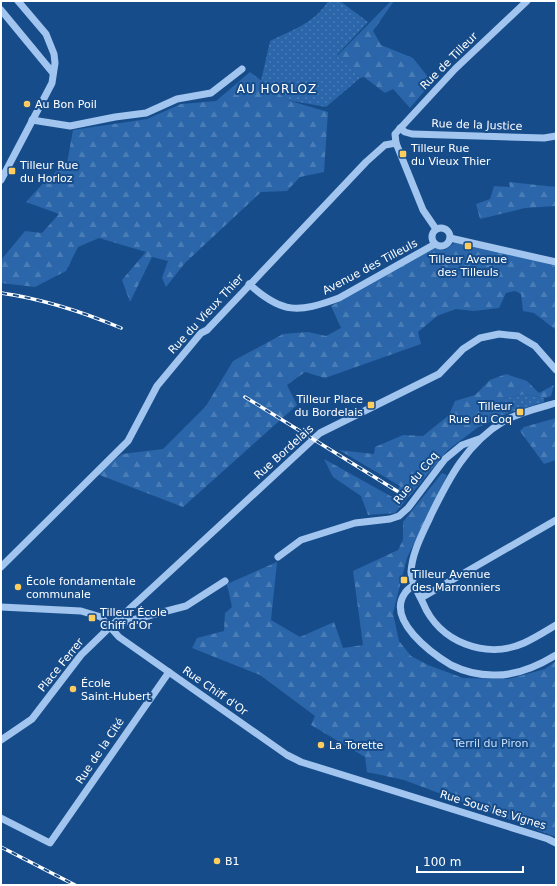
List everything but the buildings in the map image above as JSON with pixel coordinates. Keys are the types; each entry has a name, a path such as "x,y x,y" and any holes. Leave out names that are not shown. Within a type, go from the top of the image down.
{"street":[{"path":"1,180 52,83 54,73 54,54 46,34 18,1"},
{"name":"Rue de Tilleur","path":"396,143 395,134 400,128 455,69 528,1"},
{"path":"1,10 54,73"},
{"path":"32,120 70,126 115,117 146,113 177,99 211,93 242,68"},
{"name":"Rue de la Justice","path":"400,128 404,132 412,134 530,137 556,136"},
{"path":"396,143 423,210 436,229"},
{"name":"Rue du Vieux Thier","path":"1,567 128,441 157,386 194,340 201,333 207,330 366,162 385,145 396,143"},
{"path":"436,229 445,229 450,238"},
{"path":"436,229 432,237 436,244 444,246 450,238"},
{"path":"450,238 556,262"},
{"name":"Avenue des Tilleuls","path":"249,284 265,299 281,307 302,307 323,304 339,298 436,244"},
{"name":"Rue Bordelais","path":"111,626 320,433 439,374 463,349 480,338 499,334 518,336 535,346 556,370"},
{"path":"556,403 518,415 505,421 479,439 458,464 429,521 413,558 411,574 420,598 435,624 467,646 502,649 524,643 556,625"},
{"name":"Rue du Coq","path":"278,557 301,540 355,523 390,519 399,516 408,508 445,459 462,445 479,439"},
{"path":"420,598 556,520"},
{"path":"111,626 186,606 225,581"},
{"path":"414,585 405,592 401,602 400,612 407,627 432,652 452,665 471,672 494,675 532,668 556,654"},
{"name":"Rue Chiff d'Or","path":"1,607 81,611 101,617 119,636 287,755 300,762 422,800"},
{"name":"Place Ferrer","path":"1,740 32,719 81,655 111,626"},
{"name":"Rue de la Cité","path":"1,818 50,843 169,672"},
{"name":"Rue Sous les Vignes","path":"422,800 548,839 556,843"}],"green space":[{"path":"328,1 340,1 368,22 337,55 360,78 326,107 287,100 261,81 270,41 310,20 323,9"},
{"path":"391,1 394,1 373,31 381,45 413,58 432,82 410,108 393,89 385,93 364,77 360,78 337,56"},
{"path":"250,72 287,100 328,112 324,172 300,177 287,191 261,192 185,263 166,287 162,278 168,261 152,257 130,302 122,280 146,252 99,238 78,247 66,271 35,287 1,283 1,260 25,231 42,233 59,214 26,202 48,178 67,163 73,130 147,119 181,104 216,101"},
{"path":"509,182 556,187 556,206 525,208 480,219 476,204 490,199 494,186 510,187"},
{"path":"454,243 486,248 556,266 556,330 534,313 523,311 521,294 515,291 506,293 499,308 474,311 456,309 437,316 418,332 421,344 325,378 305,372 287,385 297,405 183,507 97,474 122,454 163,449 206,406 233,361 283,334 308,332 326,336 341,328 331,306 434,248 445,250"},
{"path":"506,374 527,381 539,393 554,385 551,396 544,398 525,394 505,398 477,428 448,450 395,513 368,515 361,496 333,477 324,459 394,498 400,486 339,450 374,454 375,447 403,435 423,436 449,415 455,401 475,395 490,380"},
{"path":"525,394 544,398 544,402 508,413 477,428 505,398"},
{"path":"556,418 556,460 544,464 520,431 524,427"},
{"name":"Terril du Piron","path":"442,473 447,475 407,558 393,613 399,641 411,656 428,665 463,678 509,679 545,669 556,661 556,837 404,780 367,772 365,757 311,725 315,716 260,675 192,648 197,638 224,631 225,613 232,607 227,584 277,562 271,620 300,637 334,622 343,648 363,645 353,571 398,550 403,540 403,522"}],"railway":[{"path":"1,293 62,307 121,328"},
{"path":"245,397 397,491"},
{"path":"1,847 75,885"}],"place":[{"name":"Au Bon Poil","path":"27,104"},
{"name":"Tilleur Rue du Vieux Thier","path":"403,154"},
{"name":"Tilleur Rue du Horloz","path":"12,171"},
{"name":"Tilleur Avenue des Tilleuls","path":"468,246"},
{"name":"Tilleur Place du Bordelais","path":"371,405"},
{"name":"Tilleur Rue du Coq","path":"520,412"},
{"name":"Tilleur Avenue des Marronniers","path":"404,580"},
{"name":"École fondamentale communale","path":"18,587"},
{"name":"Tilleur École Chiff d'Or","path":"92,618"},
{"name":"École Saint-Hubert","path":"73,689"},
{"name":"La Torette","path":"321,745"},
{"name":"B1","path":"217,861"}],"district":[{"name":"AU HORLOZ","path":"277,89"}]}
